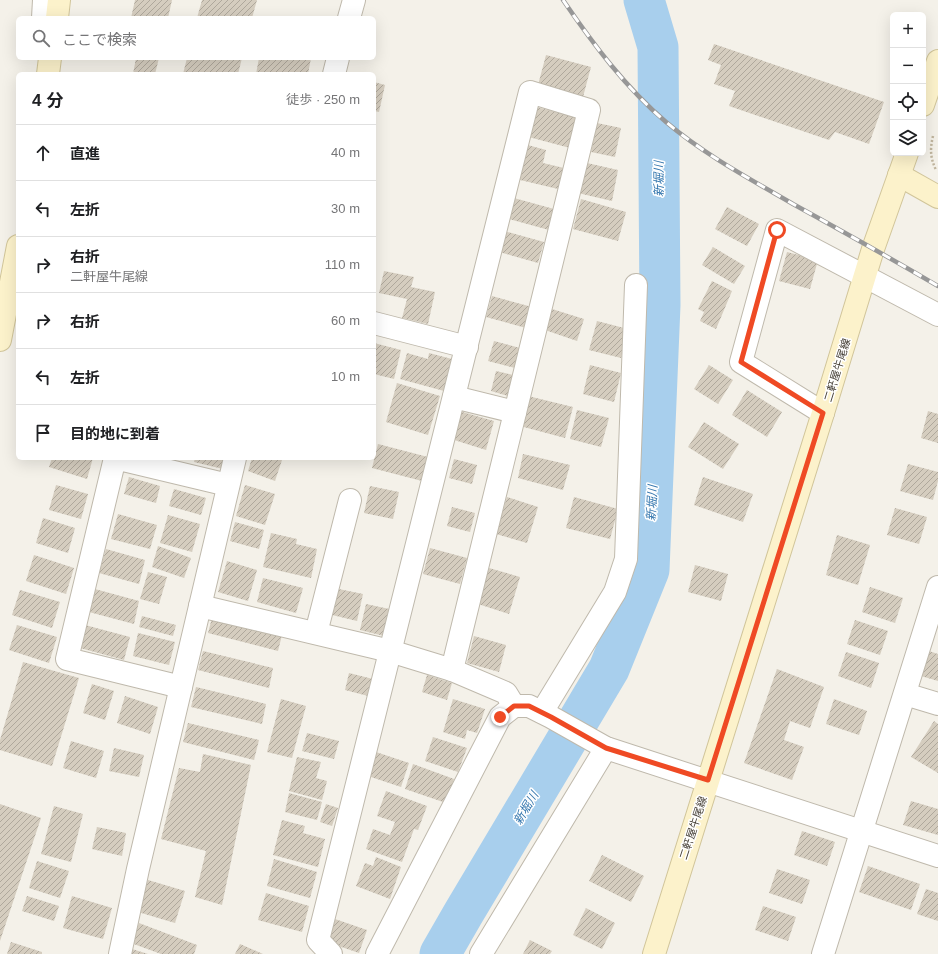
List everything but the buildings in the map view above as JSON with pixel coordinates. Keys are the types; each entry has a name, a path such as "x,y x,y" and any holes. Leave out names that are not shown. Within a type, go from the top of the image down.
{"street":[{"path":"43,16 44,0"},
{"path":"57,16 60,0"},
{"path":"350,16 354,0"},
{"path":"39,72 40,60"},
{"path":"48,72 50,60"},
{"path":"334,72 338,60"},
{"path":"926,96 938,61"},
{"path":"331,954 318,940 530,92 589,110 452,670"},
{"name":"二軒屋牛尾線","path":"654,954 866,276 873,249 906,156"},
{"path":"899,175 938,197"},
{"path":"823,413 741,362 777,230 938,315"},
{"path":"0,340 16,256"},
{"path":"546,714 615,592 626,560 636,286"},
{"path":"376,324 467,347"},
{"path":"454,397 515,412"},
{"path":"115,460 67,659 181,687"},
{"path":"123,460 228,485"},
{"path":"120,954 140,862 234,460"},
{"path":"316,633 350,500"},
{"path":"823,954 938,586"},
{"path":"200,606 390,651 452,670 506,693 514,706"},
{"path":"905,694 938,704"},
{"path":"377,954 500,717 514,706 529,706 600,744 938,856"},
{"path":"481,954 600,744"}],"path":[{"path":"933,136 930,149 932,160 938,171"}],"waterway":[{"name":"新堀川","path":"440,954 609,669 649,570 660,305 658,47 644,0"}],"railway":[{"path":"563,0 598,49 637,95 681,134 744,176 938,286"}],"route":[{"path":"500,717 514,706 529,706 606,748 708,780 823,413 741,362 777,230"}]}
